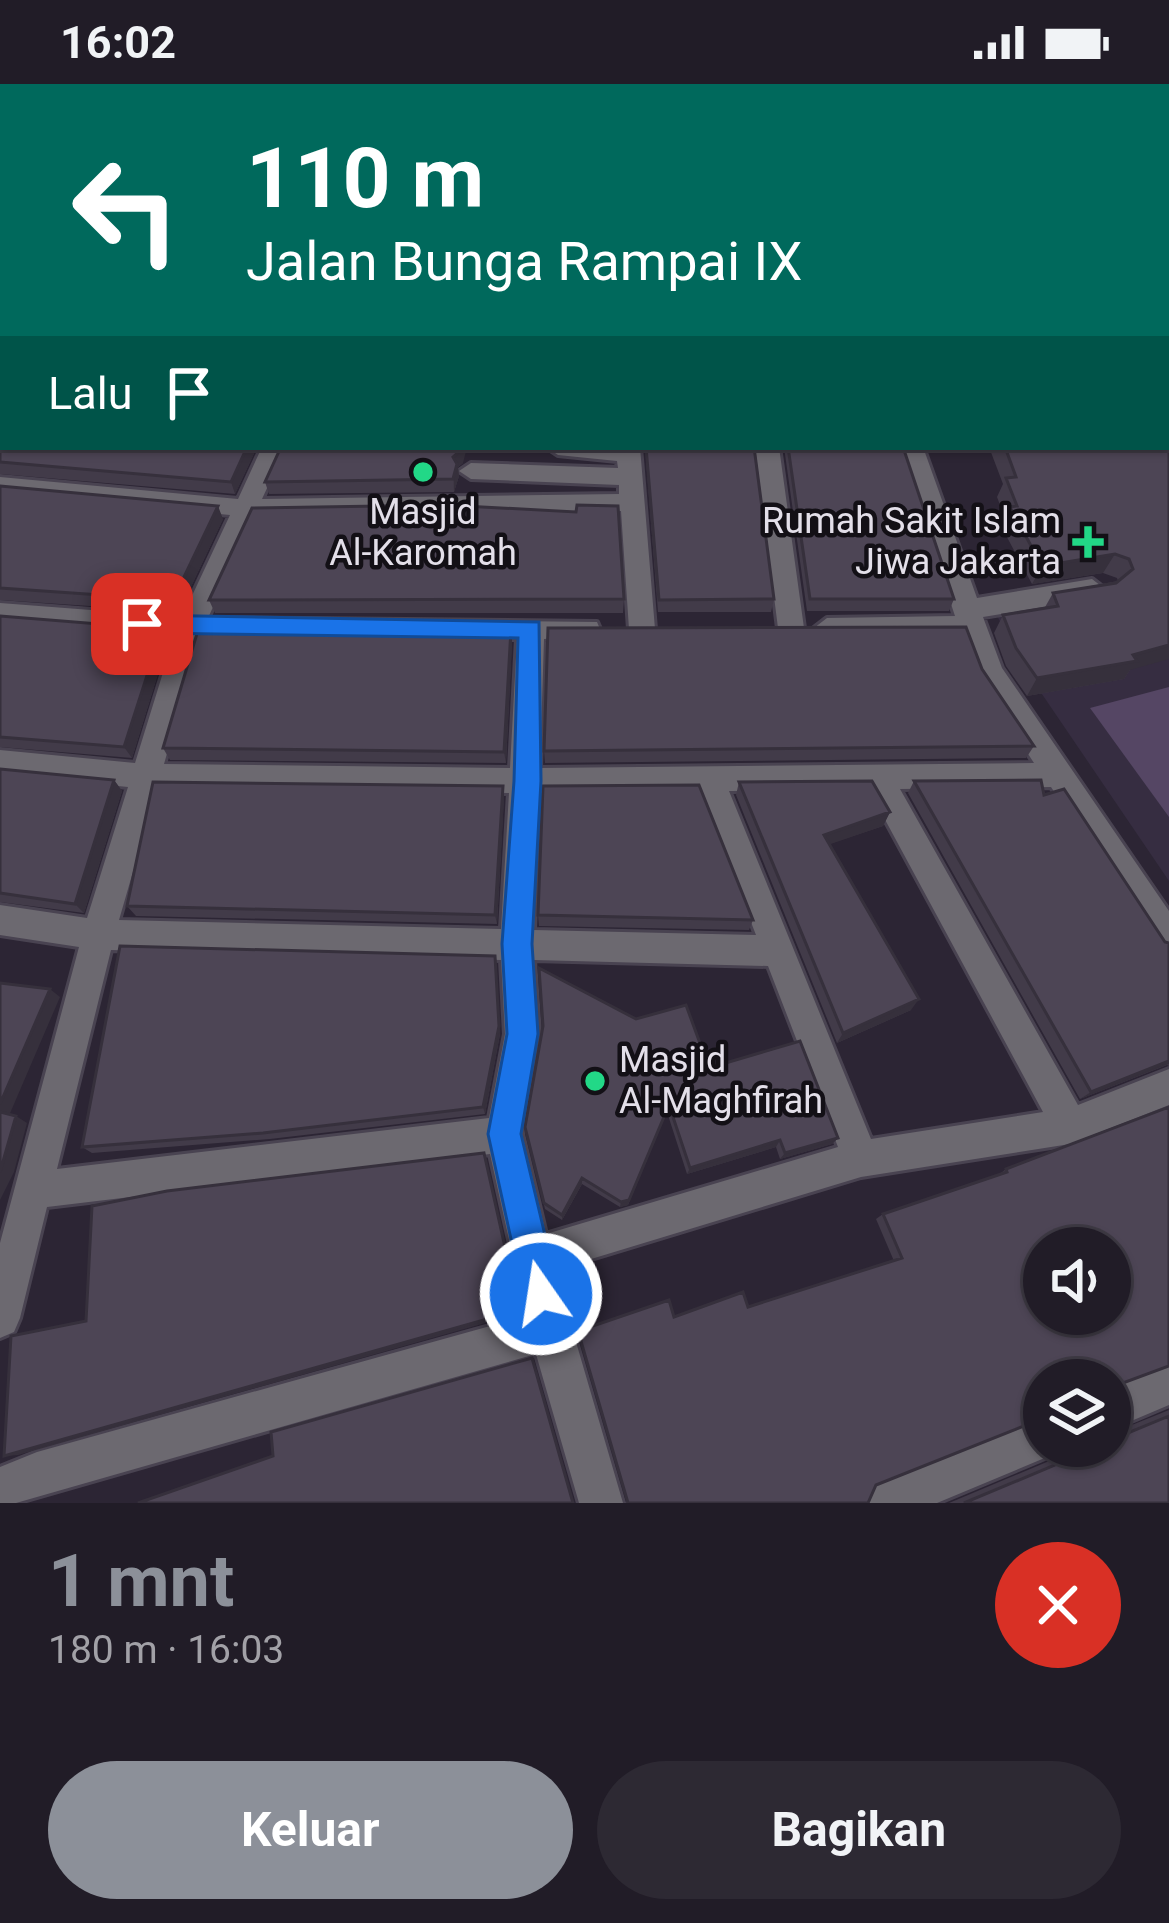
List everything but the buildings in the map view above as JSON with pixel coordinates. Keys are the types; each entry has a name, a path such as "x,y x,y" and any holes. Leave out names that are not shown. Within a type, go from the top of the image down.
{"street":[{"path":"0,1318 98,935 190,628 273,450"},
{"path":"567,450 629,470"},
{"path":"767,450 780,628 968,618 1104,587"},
{"path":"911,450 989,672 1169,938"},
{"path":"464,504 474,459 629,470"},
{"path":"0,485 245,508 464,504 629,470"},
{"path":"0,613 190,628 653,629 629,470"},
{"path":"530,629 528,781 517,944 522,1034 505,1134 549,1330 601,1503"},
{"path":"0,762 146,776 528,781 1055,775"},
{"path":"878,778 1070,1126"},
{"path":"710,780 861,1159"},
{"path":"0,920 98,935 777,951"},
{"path":"532,1257 861,1159 1070,1126 1169,1087"},
{"path":"35,1190 505,1134"},
{"path":"0,1488 37,1473 549,1330"},
{"path":"1131,1400 1169,1384"},
{"path":"885,1503 1023,1446"}],"shaded area":[{"path":"1169,579 1169,881 1029,675 996,614"},
{"path":"1169,687 1169,817 1090,708"}],"place":[{"name":"Masjid Al-Karomah","path":"423,472"},
{"name":"Rumah Sakit Islam Jiwa Jakarta","path":"1088,542"},
{"name":"Masjid Al-Maghfirah","path":"595,1081"}],"route":[{"path":"142,624 530,629 528,781 517,944 522,1034 505,1134 541,1294"}]}
